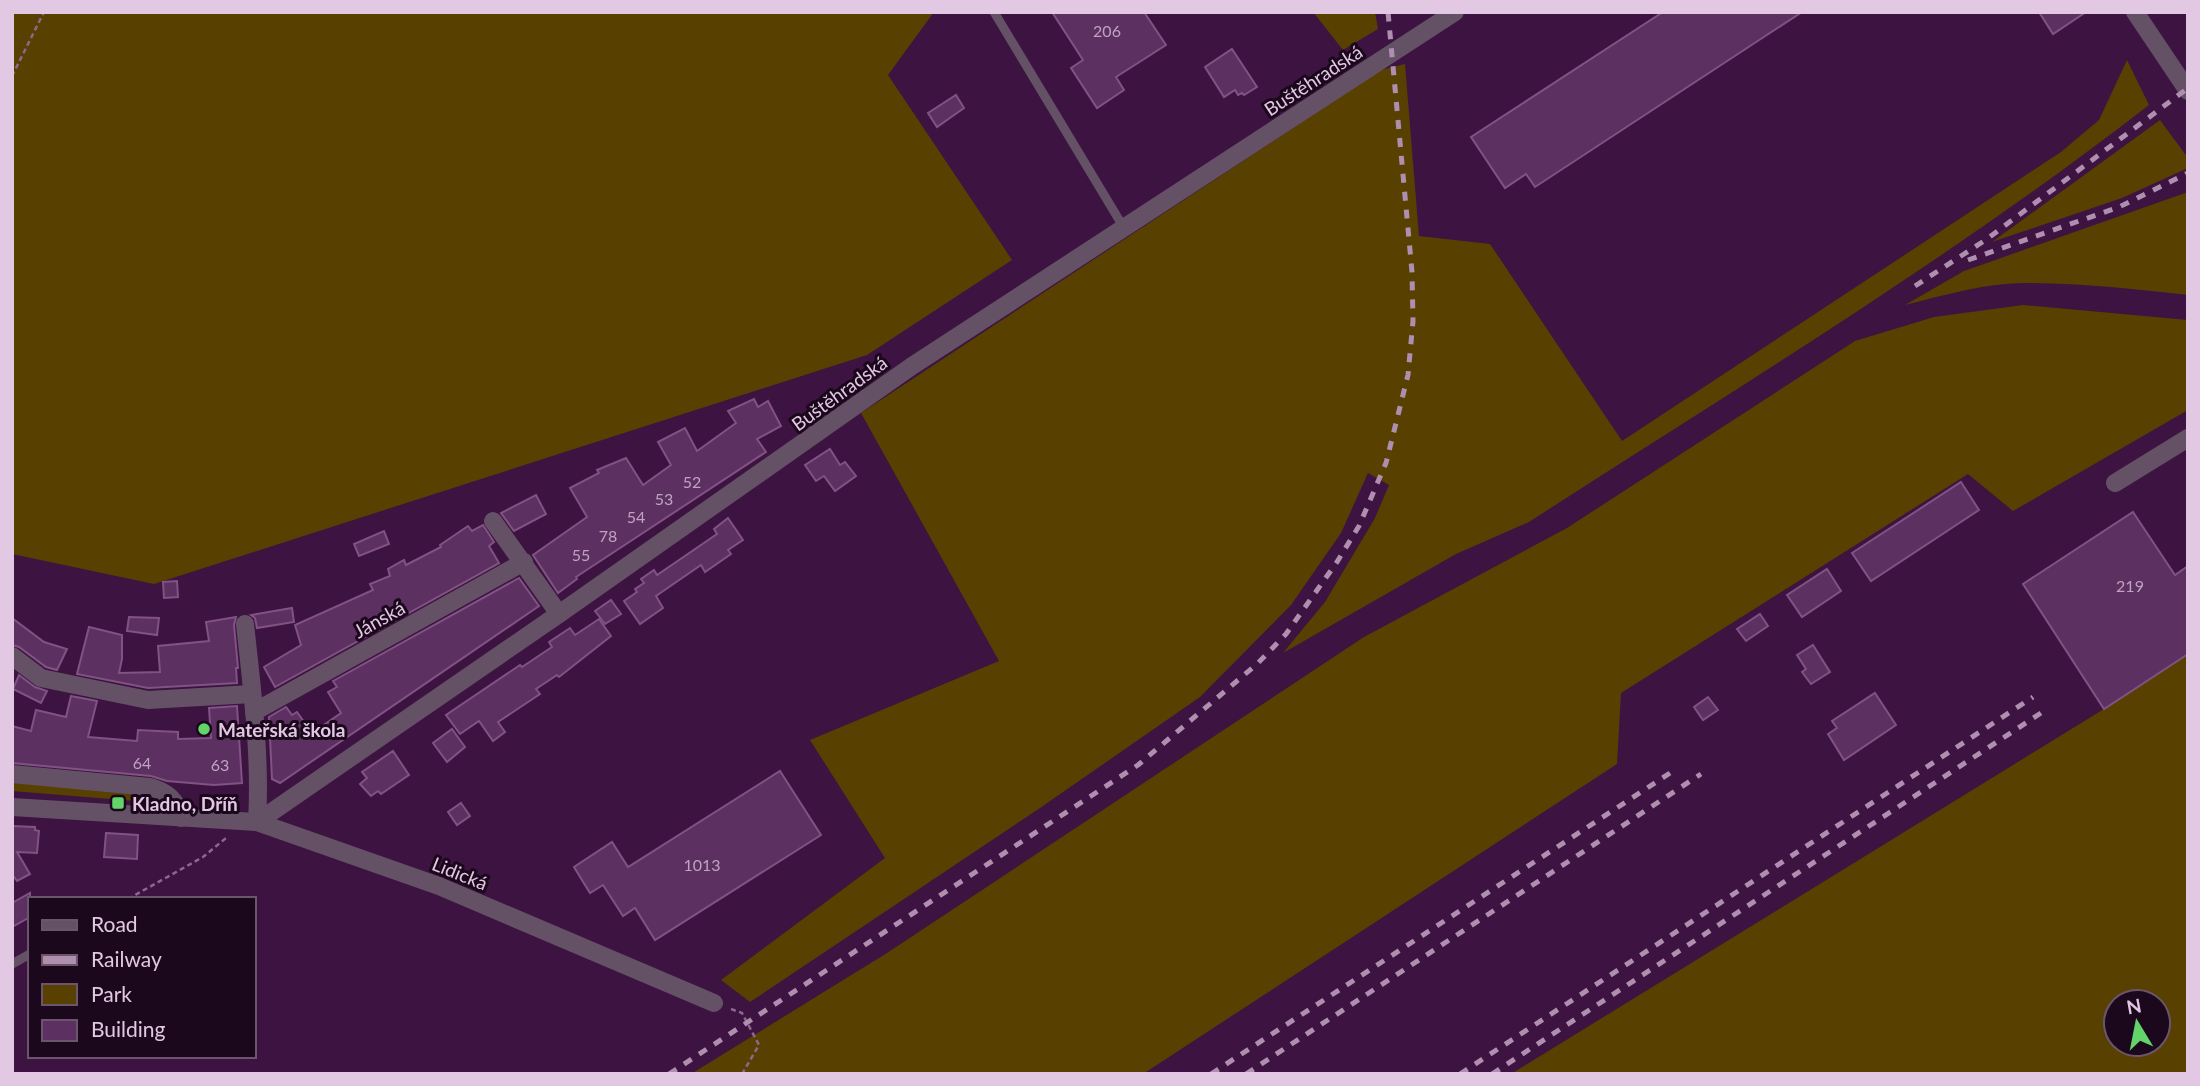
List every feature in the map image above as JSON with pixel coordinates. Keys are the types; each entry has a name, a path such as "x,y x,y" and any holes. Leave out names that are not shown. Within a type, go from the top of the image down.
{"street":[{"name":"Buštěhradská","path":"257,822 912,366 1455,12"},
{"path":"2135,12 2188,91"},
{"path":"2115,483 2188,438"},
{"path":"493,522 559,614"},
{"name":"Jánská","path":"12,656 41,678 148,700 253,703 524,562"},
{"path":"245,624 253,703 257,822"},
{"path":"12,774 149,787 160,790 173,800 181,818"},
{"name":"Lidická","path":"12,807 257,822 439,886 714,1003"}],"lane":[{"path":"997,13 1124,228"},
{"path":"12,964 28,955"}],"path":[{"path":"12,76 44,12"},
{"path":"132,897 203,857 219,842"},
{"path":"714,1003 742,1013 759,1045 742,1074"}],"green space":[{"path":"12,12 934,12 888,75 1012,260 867,355 154,584 12,554"},
{"path":"1313,12 1375,12 1378,29 1343,50"},
{"path":"2127,60 2149,105 1998,216 1843,320 1529,522 1456,554 1283,653 1325,602 1375,518 1389,485 1368,473 1341,533 1291,605 1200,697 1040,808 750,1002 721,980 885,858 810,740 999,661 861,413 1381,70 1405,64 1419,236 1490,244 1622,441 2061,152 2099,120"},
{"path":"2160,120 2188,158 2188,168 2122,198 1992,242"},
{"path":"2188,192 2188,295 2087,285 2011,284 1965,290 1905,305 1964,271"},
{"path":"2023,305 2188,320 2188,410 2013,511 1968,474 1621,693 1617,764 1143,1074 691,1074 887,953 1364,637 1567,528 1855,341 1934,317"},
{"path":"2188,654 2188,1074 1511,1074 2104,709"},
{"path":"12,781 136,791 135,801 12,791"}],"building":[{"path":"1052,12 1144,12 1166,45 1116,77 1124,90 1097,108 1071,68 1083,60"},
{"path":"1663,12 1802,12 1535,187 1526,174 1505,188 1471,137"},
{"path":"2039,12 2086,12 2053,34"},
{"path":"1232,49 1257,87 1244,95 1238,95 1235,90 1224,97 1205,67"},
{"path":"956,95 964,108 937,127 928,113"},
{"path":"754,399 758,407 768,401 781,426 757,439 766,452 576,577 577,579 558,593 533,555 587,517 570,488 599,473 597,470 626,458 643,485 671,465 658,442 685,428 697,451 736,423 728,411"},
{"path":"830,449 840,465 845,462 856,476 835,491 824,476 816,481 805,465"},
{"path":"1961,482 1979,510 1871,581 1852,553"},
{"path":"536,495 546,514 514,531 501,513"},
{"path":"2133,512 2175,575 2188,566 2188,654 2104,709 2023,584"},
{"path":"728,518 743,540 728,550 731,554 705,572 701,565 656,596 663,608 640,624 624,601 644,583 641,579 654,570 657,575 717,534 714,529"},
{"path":"483,525 494,542 489,546 499,563 275,687 264,667 301,645 295,625 373,590 370,584 390,576 388,569 404,560 406,565 441,547 440,545 468,526 472,531"},
{"path":"384,531 389,544 359,556 354,544"},
{"path":"1827,569 1841,591 1802,617 1787,595"},
{"path":"519,578 539,606 280,783 272,779 269,717 286,707 292,715 297,712 312,733 341,713 328,692 337,687 333,681"},
{"path":"177,581 178,597 164,598 163,582"},
{"path":"611,600 621,614 605,624 595,611"},
{"path":"292,608 294,622 257,628 255,618 251,615"},
{"path":"1760,614 1768,626 1746,641 1737,629"},
{"path":"129,617 159,618 157,635 127,631"},
{"path":"236,617 234,625 237,683 148,688 77,674 89,627 122,635 119,673 160,672 158,646 209,641 206,622"},
{"path":"12,618 44,642 67,649 57,670 46,667 19,647 12,645"},
{"path":"599,619 611,636 559,677 557,675 536,689 540,694 498,722 505,732 493,741 479,721 460,734 446,715 520,665 522,667 552,647 549,642 570,628 575,635"},
{"path":"1813,645 1830,672 1811,684 1802,672 1806,669 1797,655"},
{"path":"19,675 35,687 47,691 41,703 13,689"},
{"path":"1875,693 1896,725 1844,760 1828,734 1837,728 1832,721"},
{"path":"71,696 97,701 88,737 137,741 138,730 178,732 178,739 211,738 209,708 237,706 242,783 214,785 167,781 151,776 12,763 12,726 31,731 36,710 66,717"},
{"path":"1708,697 1718,710 1703,720 1694,707"},
{"path":"452,729 465,747 447,762 433,743"},
{"path":"393,751 409,775 381,794 378,791 371,796 360,784 367,778 362,772"},
{"path":"780,771 821,835 655,940 635,908 623,916 603,885 590,893 574,867 612,842 628,867"},
{"path":"461,803 470,816 457,825 448,812"},
{"path":"12,826 35,827 35,830 39,831 37,853 17,852 30,874 17,881 12,874"},
{"path":"106,833 138,835 137,859 104,857"},
{"path":"30,893 28,918 12,927 12,903"}],"railway":[{"path":"669,1074 1138,765 1257,664 1286,634 1337,562 1359,526 1386,463 1408,375 1413,321 1412,272 1388,12"},
{"path":"1915,286 1987,239 2188,88"},
{"path":"1968,260 2119,207 2188,173"},
{"path":"1460,1074 2033,697"},
{"path":"1492,1074 2044,711"},
{"path":"1211,1074 1670,773"},
{"path":"1246,1074 1701,774"}],"place":[{"name":"Mateřská škola","path":"204,729"},
{"name":"Kladno, Dříň","path":"118,803"}]}
